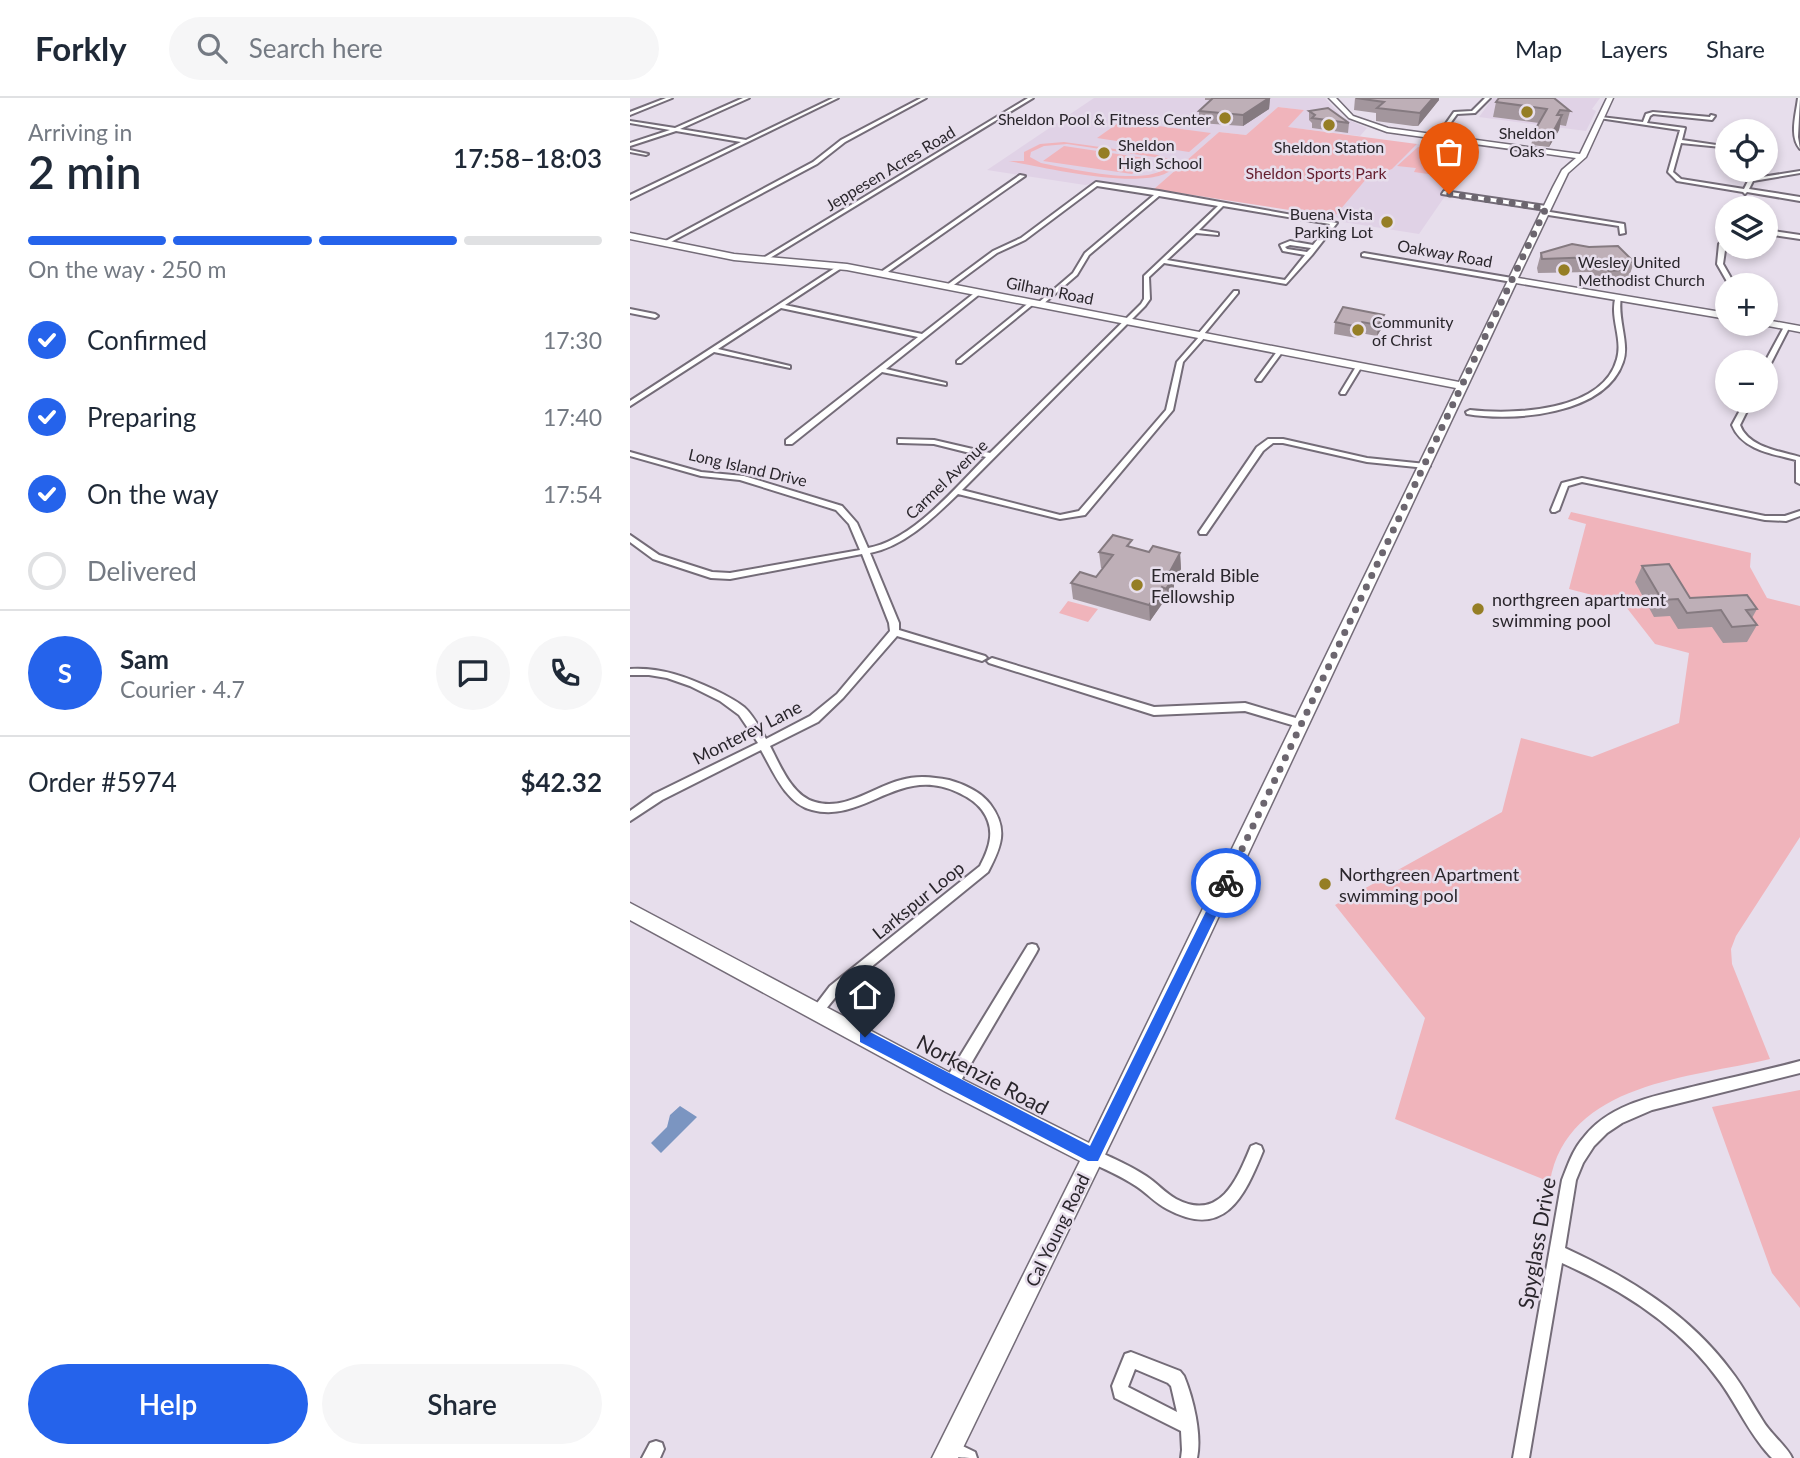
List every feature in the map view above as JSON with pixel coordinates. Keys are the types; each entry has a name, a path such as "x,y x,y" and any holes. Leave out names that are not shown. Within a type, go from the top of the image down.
{"main road":[{"path":"1332,98 1343,112 1366,124 1531,154 1553,165 1562,176"},
{"name":"Cal Young Road","path":"955,1455 1093,1156 1426,466 1545,210 1562,176 1582,157 1610,98"},
{"path":"1489,146 1582,157"},
{"name":"Gilham Road","path":"630,236 763,260 841,266 883,273 1463,386"},
{"name":"Oakway Road","path":"1513,280 1715,314"},
{"path":"1778,325 1800,329"},
{"name":"Norkenzie Road","path":"630,911 951,1084 1093,1156"}],"street":[{"path":"630,114 670,98"},
{"path":"630,145 675,130 747,98"},
{"path":"630,197 836,98"},
{"path":"665,243 817,161 846,139 924,98"},
{"name":"Jeppesen Acres Road","path":"763,260 1031,98"},
{"path":"1437,138 1456,113 1473,112 1480,102 1488,98"},
{"path":"1800,98 1796,137 1800,148"},
{"path":"721,110 739,112"},
{"path":"1644,124 1648,114 1654,113 1712,119"},
{"path":"1601,118 1682,128 1670,172 1673,179 1800,200"},
{"path":"630,122 746,141"},
{"path":"1680,141 1715,145"},
{"path":"1474,143 1582,157"},
{"path":"630,151 646,154"},
{"path":"1745,192 1751,180 1800,172"},
{"path":"883,273 1022,176"},
{"path":"1084,182 1092,186 1158,193 1334,223 1289,280 1276,282 1162,261"},
{"path":"755,184 770,187"},
{"path":"949,286 995,251 1024,238 1092,186"},
{"path":"959,362 1075,274 1087,254 1158,193"},
{"path":"1444,194 1622,225 1622,233"},
{"name":"Carmel Avenue","path":"630,538 654,556 722,576 744,575 864,553 914,530 957,491 1145,303 1145,278 1223,204"},
{"path":"705,210 721,213"},
{"path":"1195,230 1216,234"},
{"path":"1778,234 1800,237"},
{"path":"1310,254 1287,250 1282,246 1290,243 1315,247"},
{"name":"Oakway Road","path":"1364,255 1513,280"},
{"path":"630,404 841,266"},
{"path":"789,442 979,292"},
{"path":"957,491 1060,517 1082,513 1165,416 1174,398 1180,362 1236,292"},
{"path":"1470,412 1503,415 1537,411 1571,403 1596,391 1612,377 1619,363 1621,349 1614,314 1618,298"},
{"path":"779,306 923,336"},
{"path":"631,312 654,316"},
{"path":"1775,350 1787,326"},
{"path":"713,349 788,366"},
{"path":"1259,380 1280,351"},
{"path":"1343,393 1359,366"},
{"path":"881,370 944,384"},
{"path":"1742,413 1736,425 1738,433 1754,443 1800,459 1800,482"},
{"path":"901,441 934,442 992,456"},
{"path":"1203,532 1261,449 1271,441 1283,441 1367,460 1426,466"},
{"name":"Long Island Drive","path":"630,454 708,475 741,478 828,503 851,519 894,623 895,632"},
{"path":"1555,510 1565,485 1582,480 1765,518 1786,519 1800,513"},
{"path":"895,632 1154,711 1250,707 1302,724"},
{"name":"Monterey Lane","path":"630,817 664,793 822,713 883,649 895,632"},
{"name":"Larkspur Loop","path":"630,672 669,673 727,701 745,714 793,793 812,806 845,808 898,785 929,781 973,794 984,803 995,821 993,852 979,874 834,990 817,1011"},
{"path":"951,1084 1032,948"},
{"name":"Spyglass Drive","path":"1521,1458 1573,1167 1587,1142 1608,1122 1640,1106 1800,1067"},
{"path":"1093,1156 1133,1176 1179,1208 1203,1212 1225,1205 1236,1195 1256,1151"},
{"path":"1556,1252 1628,1289 1692,1339 1723,1372 1758,1429 1784,1458"},
{"path":"1187,1425 1121,1392 1120,1386 1129,1362 1136,1360 1176,1379 1187,1425 1192,1451 1189,1458"}],"shaded area":[{"name":"Sheldon High School","path":"1094,98 1325,98 1342,117 1367,128 1360,136 1287,127 1304,110 1278,107 1246,135 1219,132 1154,189 1107,182 1085,185 987,170"},
{"path":"1493,98 1600,98 1592,109 1596,111 1586,131 1479,117"},
{"path":"1417,144 1476,151 1419,234 1343,222 1345,219 1334,217 1366,178 1392,168"}],"green space":[{"name":"Sheldon Sports Park","path":"1278,107 1304,110 1288,127 1417,144 1392,169 1367,178 1334,217 1154,189 1219,132 1246,135"},
{"path":"1121,121 1211,133 1189,152 1097,138"},
{"path":"1064,142 1158,155 1171,160 1175,166 1164,174 1145,178 1122,178 1008,161 1024,161 1024,152 1040,144","holes":["1067,144 1154,157 1164,161 1167,166 1144,176 1107,175 1069,169 1041,163 1030,157 1031,152 1044,146"]},
{"path":"1064,146 1151,159 1132,174 1043,161"},
{"path":"1418,147 1440,150 1434,159 1461,163 1450,180 1437,178 1442,170 1435,175 1414,172 1416,168 1397,166"},
{"path":"1571,512 1751,553 1750,567 1767,598 1800,606 1800,837 1736,936 1731,949 1732,964 1770,1059 1670,1080 1637,1090 1606,1104 1580,1123 1561,1149 1550,1182 1395,1119 1425,1018 1335,905 1502,812 1521,738 1592,757 1679,723 1689,653 1655,644 1623,603 1569,589 1586,524 1568,519"},
{"path":"1068,601 1098,609 1088,622 1059,613"},
{"path":"1800,1090 1800,1308 1772,1273 1712,1107"}],"water":[{"path":"680,1106 697,1117 661,1153 651,1143 667,1127 670,1115"}],"building":[{"path":"1213,98 1269,98 1243,115 1199,111"},
{"path":"1356,98 1433,98 1420,113 1377,108 1384,102"},
{"path":"1499,98 1554,98 1570,111 1560,110 1557,115 1562,115 1553,132 1535,130 1547,109 1496,102"},
{"path":"1328,108 1349,123 1312,118 1315,115 1309,111"},
{"path":"1572,244 1589,247 1618,246 1634,262 1618,263 1625,270 1609,271 1596,257 1542,259 1541,253"},
{"path":"1343,307 1384,315 1378,325 1362,322 1358,327 1335,322"},
{"path":"1113,535 1132,540 1127,546 1149,552 1153,546 1180,553 1167,577 1173,578 1166,589 1162,587 1149,605 1071,583 1080,572 1096,577 1113,555 1099,552"},
{"path":"1669,564 1690,598 1747,595 1757,609 1746,610 1757,625 1732,627 1721,610 1687,613 1678,599 1662,600 1642,566"}],"way so far":[{"path":"1226,883 1546,208 1449,194"}],"place":[{"name":"Sheldon Oaks","path":"1527,112"},
{"name":"Sheldon Pool & Fitness Center","path":"1225,118"},
{"name":"Sheldon Station","path":"1329,125"},
{"name":"Sheldon High School","path":"1104,153"},
{"name":"Buena Vista Parking Lot","path":"1387,222"},
{"name":"Wesley United Methodist Church","path":"1564,270"},
{"name":"Community of Christ","path":"1358,330"},
{"name":"Emerald Bible Fellowship","path":"1137,585"},
{"name":"northgreen apartment swimming pool","path":"1478,609"},
{"name":"Northgreen Apartment swimming pool","path":"1325,884"}],"route":[{"path":"865,1037 1069,1146 1093,1156 1226,883"}]}
